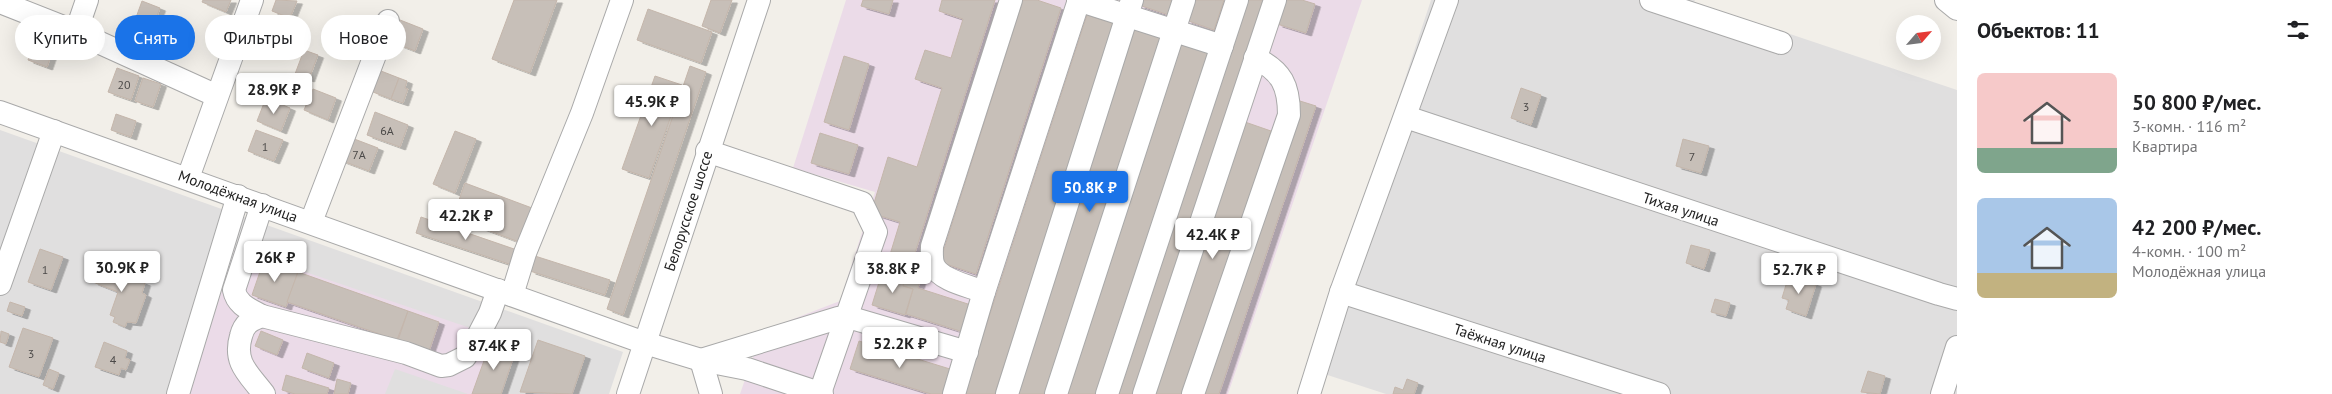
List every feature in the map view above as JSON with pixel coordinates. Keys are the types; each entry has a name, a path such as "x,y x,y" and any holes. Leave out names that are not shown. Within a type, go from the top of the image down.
{"street":[{"path":"82,15 87,0"},
{"path":"188,178 252,0"},
{"path":"262,205 234,290 236,298 243,306 262,316 406,353 441,366 449,365 465,357 490,313 505,292 525,253 582,113 622,0"},
{"path":"984,292 940,274 934,267 932,246 1011,0"},
{"path":"954,394 984,292 1078,0 1130,8 1174,31 1222,46"},
{"path":"1056,394 1184,0"},
{"path":"1107,394 1237,0"},
{"path":"1144,394 1274,0"},
{"path":"1309,394 1341,292 1447,0"},
{"path":"1651,0 1780,43"},
{"path":"1946,0 1957,9"},
{"path":"0,2 33,15"},
{"name":"Белорусское шоссе","path":"628,394 708,152 761,3"},
{"path":"1006,394 1130,8"},
{"path":"105,45 217,96"},
{"path":"1193,394 1288,115 1289,93 1277,72 1255,58"},
{"path":"311,222 373,60"},
{"name":"Молодёжная улица","path":"0,112 645,342 700,360 747,369 821,394"},
{"name":"Тихая улица","path":"1406,117 1957,299"},
{"path":"0,284 54,131"},
{"path":"708,152 862,203 876,232 821,394"},
{"path":"178,394 238,196"},
{"name":"Таёжная улица","path":"1341,292 1659,394"},
{"path":"262,316 247,323 237,348 241,364 264,394"},
{"path":"712,394 700,360 838,318 848,317 967,352"},
{"path":"1942,394 1957,347"}],"shaded area":[{"path":"846,0 1362,0 1228,394 740,394 762,331 840,301 875,192 793,168"},
{"path":"1431,0 1695,0 1694,2 1957,90 1957,394 1386,394 1309,369"},
{"path":"0,130 623,352 609,394 0,394"},
{"path":"235,248 520,345 501,394 468,394 395,369 385,394 190,394"}],"building":[{"path":"203,0 231,0 226,12 202,2"},
{"path":"276,0 297,1 291,15 282,15 272,11"},
{"path":"514,0 557,0 530,73 492,59"},
{"path":"711,0 732,0 720,33 702,26"},
{"path":"863,0 893,0 889,14 861,6"},
{"path":"942,0 995,0 915,253 928,257 918,288 971,305 963,332 906,314 913,289 903,286 906,277 885,271 900,222 871,213 888,157 917,167 942,88 915,79 925,50 951,58 963,19 939,11"},
{"path":"1023,0 1037,0 1061,8 976,274 940,262"},
{"path":"1141,0 1174,0 1169,15 1139,5"},
{"path":"1193,0 1224,0 1214,30 1186,20"},
{"path":"1245,0 1263,0 1134,394 1115,394"},
{"path":"1285,0 1302,0 1315,4 1306,33 1277,24"},
{"path":"142,1 160,8 157,15 137,15"},
{"path":"648,9 712,32 701,63 637,40"},
{"path":"1087,15 1115,24 995,394 964,394"},
{"path":"406,22 423,29 415,51 406,47"},
{"path":"1135,27 1162,36 1046,394 1016,394"},
{"path":"1181,42 1209,51 1097,394 1066,394"},
{"path":"311,52 318,55 309,79 295,74 300,60 311,60"},
{"path":"844,56 869,64 849,130 824,122"},
{"path":"28,60 49,60 47,67"},
{"path":"690,66 706,72 623,315 607,309"},
{"path":"117,68 139,76 131,100 108,92"},
{"path":"381,71 399,78 391,99 373,92"},
{"path":"655,76 682,85 649,178 622,169"},
{"path":"143,78 161,84 153,107 135,101"},
{"path":"399,78 407,81 405,88 408,89 403,103 391,99"},
{"path":"1521,88 1541,95 1531,125 1511,118"},
{"path":"313,89 336,98 328,120 304,110"},
{"path":"266,98 290,108 281,131 257,121"},
{"path":"1300,101 1316,106 1219,394 1202,394"},
{"path":"375,112 408,125 400,147 367,135"},
{"path":"116,114 136,121 131,137 111,130"},
{"path":"1245,122 1271,131 1183,394 1154,394"},
{"path":"256,130 283,140 274,161 248,151"},
{"path":"455,131 476,139 455,193 433,184"},
{"path":"820,133 858,145 849,174 811,163"},
{"path":"349,137 378,148 369,171 340,160"},
{"path":"1683,139 1709,146 1701,173 1676,166"},
{"path":"465,183 532,208 519,242 453,217"},
{"path":"421,217 517,250 512,265 416,233"},
{"path":"1691,245 1710,250 1704,269 1686,263"},
{"path":"40,249 63,257 51,290 28,282"},
{"path":"535,256 610,280 605,295 530,271"},
{"path":"264,260 298,272 286,307 252,295"},
{"path":"100,261 131,272 129,277 145,283 142,293 146,295 136,323 127,322 125,327 113,322 115,317 110,315 118,292 93,282"},
{"path":"885,271 905,278 903,286 913,289 905,315 872,305 880,279 882,280"},
{"path":"298,272 408,311 397,340 287,302"},
{"path":"1789,275 1816,284 1806,316 1786,309 1789,300 1782,298"},
{"path":"1715,299 1730,303 1726,316 1711,312"},
{"path":"10,302 25,307 22,316 7,311"},
{"path":"408,311 439,322 428,354 397,343"},
{"path":"23,328 53,338 39,377 9,367"},
{"path":"1,331 9,334 6,344 0,342"},
{"path":"261,331 283,340 277,355 255,346"},
{"path":"538,340 585,356 572,394 520,392"},
{"path":"859,341 950,369 943,394 931,394 850,369"},
{"path":"104,342 127,351 125,358 130,360 126,370 121,368 119,375 95,367"},
{"path":"490,344 515,353 501,394 472,394"},
{"path":"307,353 334,363 329,378 302,368"},
{"path":"49,369 59,373 53,389 43,385"},
{"path":"1868,371 1885,376 1880,394 1861,392"},
{"path":"286,375 329,388 327,394 295,394 282,390"},
{"path":"337,379 351,383 348,394 334,394"},
{"path":"1407,379 1418,383 1414,394 1393,394 1395,387 1403,390"}]}
